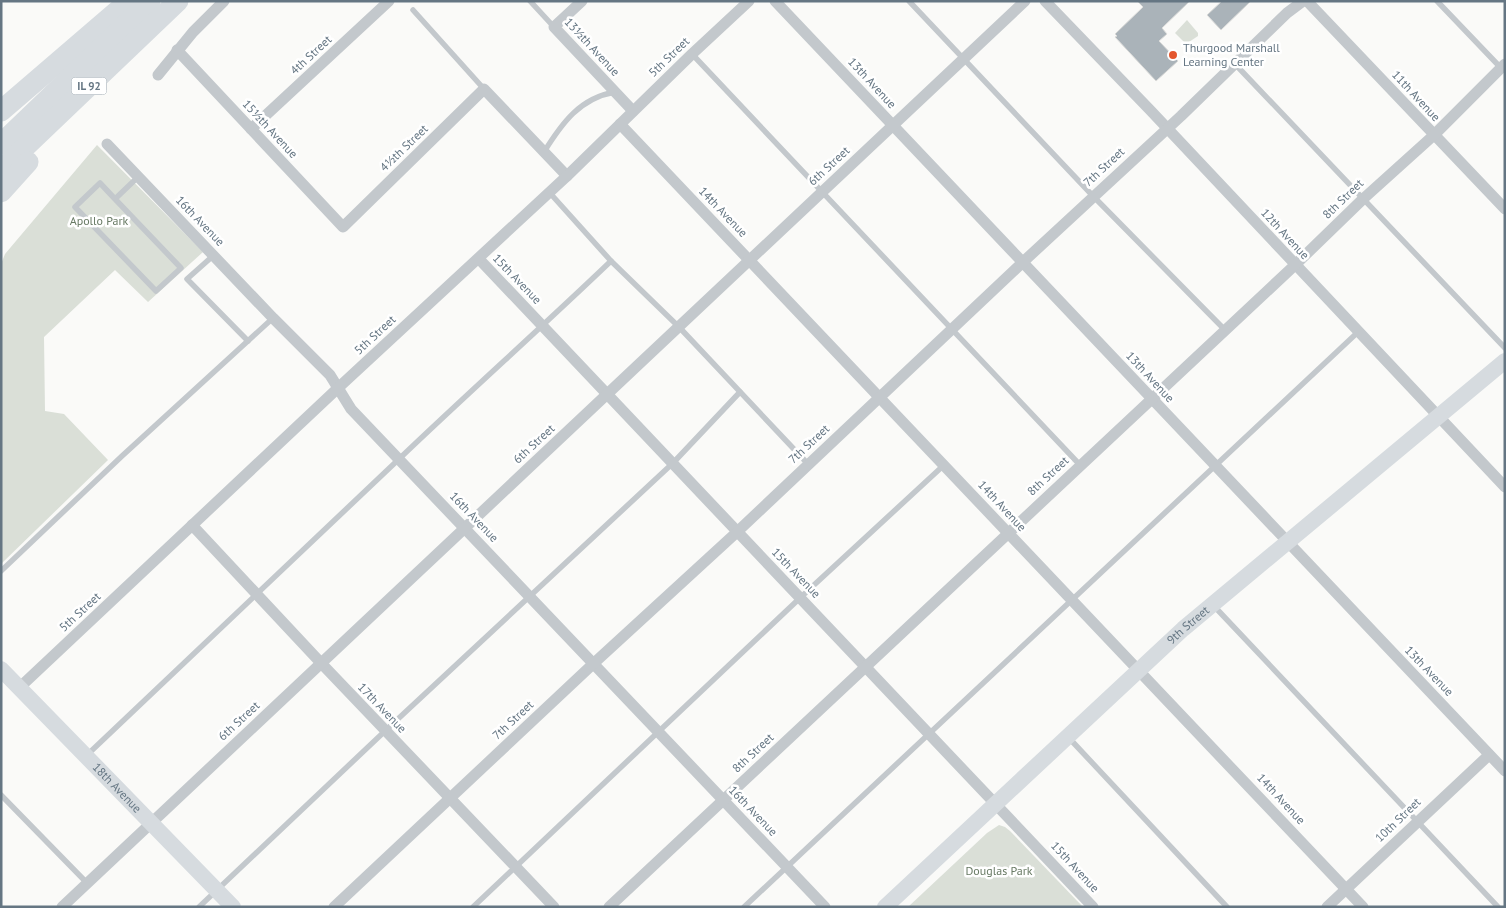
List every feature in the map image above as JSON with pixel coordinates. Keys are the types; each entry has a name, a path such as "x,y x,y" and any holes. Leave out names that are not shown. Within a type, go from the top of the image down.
{"highway":[{"path":"1,112 129,1"},
{"name":"IL 92","path":"1,144 150,1"},
{"name":"IL 92","path":"1,170 178,1"},
{"path":"1,192 59,129 124,52"}],"street":[{"path":"158,75 193,32 224,1"},
{"name":"4th Street","path":"251,129 389,1"},
{"path":"554,26 582,1"},
{"name":"5th Street","path":"19,688 338,388 479,259 749,1"},
{"name":"13th Avenue","path":"776,1 1505,771"},
{"name":"6th Street","path":"62,907 1025,1"},
{"name":"12th Avenue","path":"1045,1 1505,487"},
{"name":"7th Street","path":"334,907 1303,1"},
{"name":"11th Avenue","path":"1307,1 1505,209"},
{"name":"13½th Avenue","path":"554,26 633,111"},
{"name":"15½th Avenue","path":"177,50 343,227"},
{"name":"8th Street","path":"609,907 1363,199 1434,135 1503,66"},
{"path":"484,88 567,176"},
{"name":"4½th Street","path":"343,227 484,88"},
{"name":"14th Avenue","path":"620,124 1363,907"},
{"name":"16th Avenue","path":"108,144 273,318 330,375 351,409 825,907"},
{"name":"15th Avenue","path":"479,259 1093,907"},
{"name":"9th Street","path":"886,907 1067,736 1212,603 1505,361"},
{"name":"17th Avenue","path":"192,526 320,663 554,907"},
{"name":"18th Avenue","path":"1,669 233,907"},
{"name":"10th Street","path":"1327,907 1489,755"}],"lane":[{"name":"13½th Avenue","path":"530,1 554,26"},
{"path":"909,1 1093,196 1224,330"},
{"path":"1437,1 1503,66"},
{"path":"413,10 484,88"},
{"path":"692,54 1080,465"},
{"path":"1235,64 1505,348"},
{"path":"544,152 558,130 585,103 600,94 615,92"},
{"path":"115,199 138,176"},
{"path":"100,183 115,199 182,268 156,291 74,208 100,183"},
{"path":"549,192 611,261 679,327 808,464"},
{"path":"214,255 188,279 248,341"},
{"path":"85,756 257,595 399,458 611,261"},
{"path":"1,571 122,456 273,318"},
{"path":"744,907 1358,332"},
{"path":"199,907 673,463 740,392"},
{"path":"473,907 801,597 944,465"},
{"path":"1212,603 1498,907"},
{"path":"1067,736 1227,907"},
{"path":"1,795 87,883"}],"green space":[{"path":"1187,20 1198,33 1198,36 1186,44 1175,33"},
{"name":"Apollo Park","path":"97,145 203,252 148,302 115,270 44,337 45,411 64,414 108,460 1,564 1,264 5,254"},
{"name":"Douglas Park","path":"999,825 1010,831 1083,907 908,907 987,833"}],"building":[{"path":"1137,1 1190,1 1162,28 1167,34 1159,41 1178,61 1156,81 1115,37 1117,36 1115,34 1143,7"},
{"path":"1222,1 1251,1 1221,30 1207,15"}],"place":[{"name":"Thurgood Marshall Learning Center","path":"1173,55"}]}
